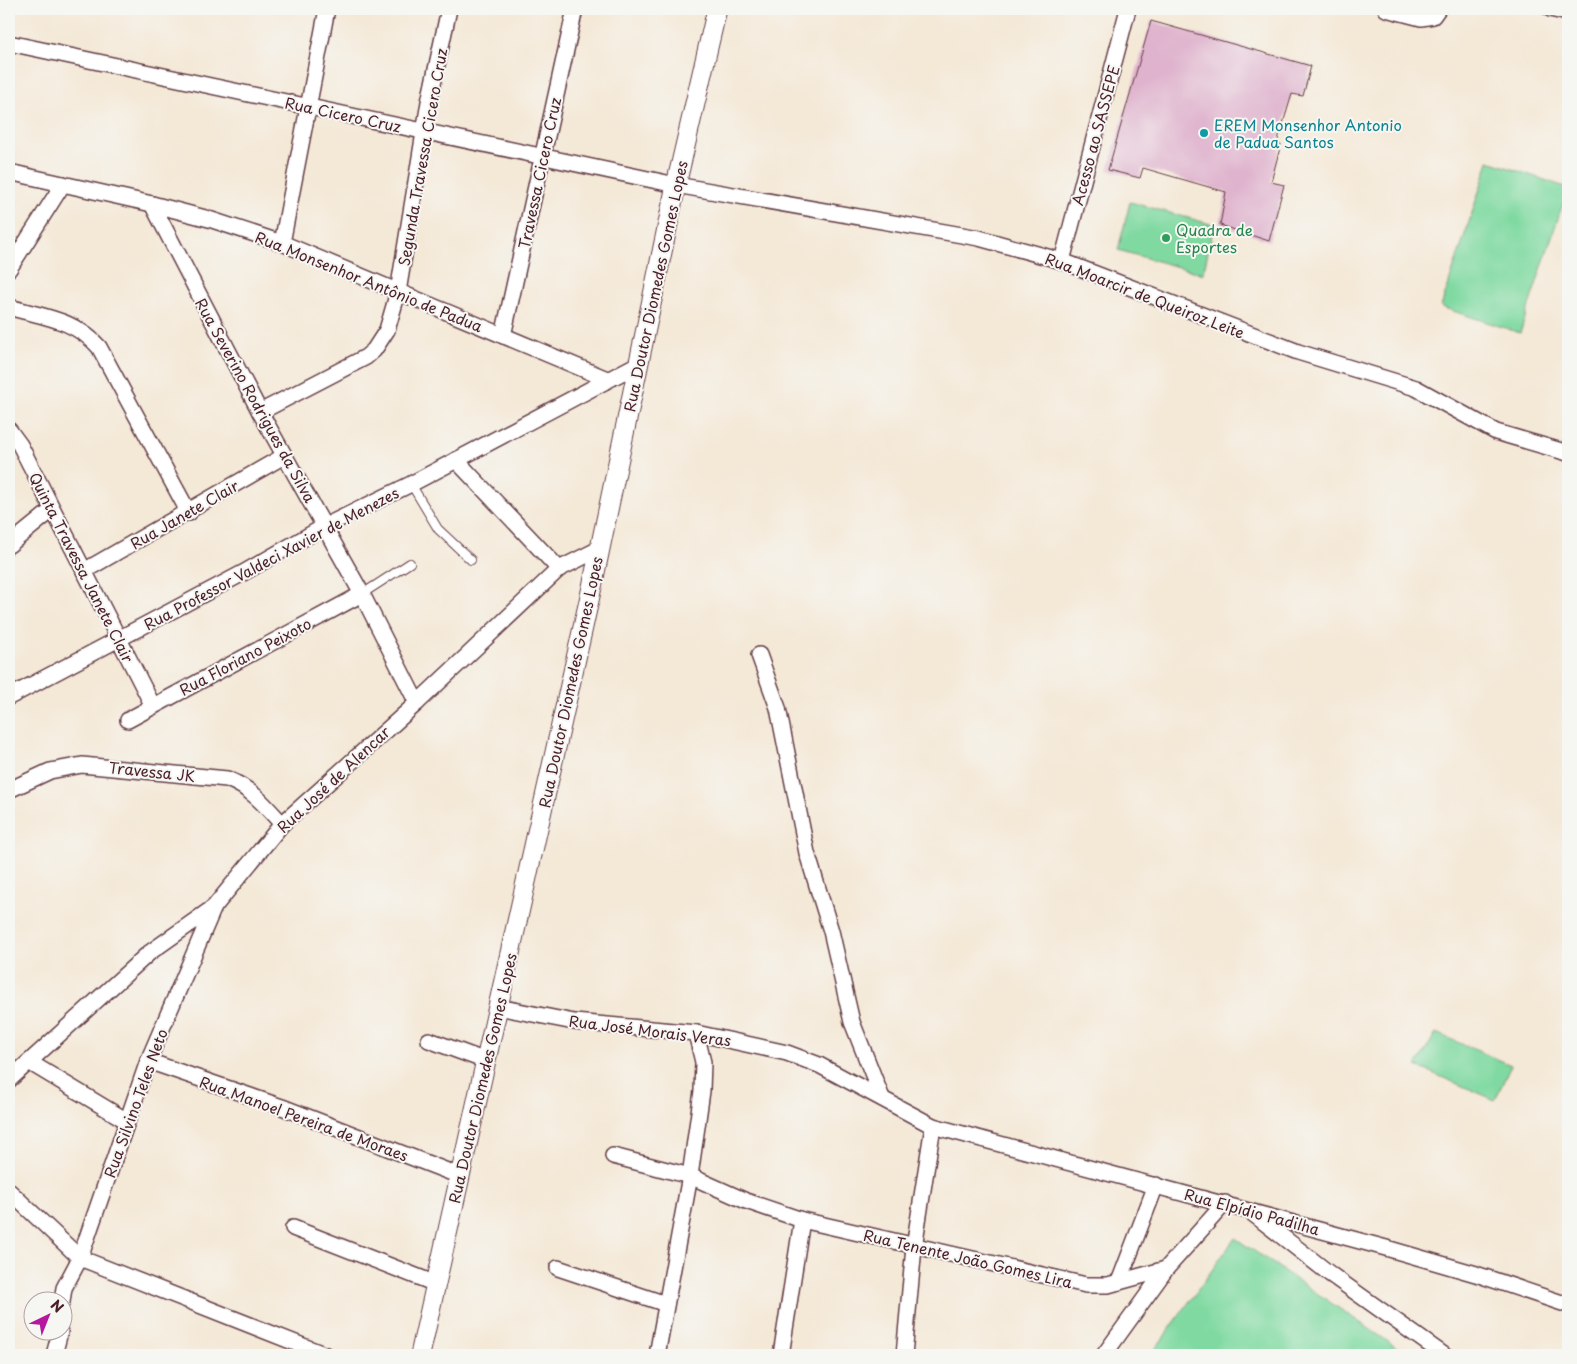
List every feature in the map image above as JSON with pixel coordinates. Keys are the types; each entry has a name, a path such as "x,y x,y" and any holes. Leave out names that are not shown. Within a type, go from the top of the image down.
{"street":[{"path":"282,244 328,9"},
{"name":"Segunda Travessa Cicero Cruz","path":"260,412 366,357 374,350 386,330 398,292 434,73 449,9"},
{"name":"Travessa Cicero Cruz","path":"503,336 575,9"},
{"name":"Rua Doutor Diomedes Gomes Lopes","path":"420,1355 640,363 676,185 717,9"},
{"name":"Acesso ao SASSEPE","path":"1062,260 1128,9"},
{"path":"1386,9 1421,18 1428,18 1437,11"},
{"path":"1550,9 1568,13"},
{"name":"Rua Cicero Cruz","path":"9,43 425,130 676,185"},
{"name":"Rua Monsenhor Antônio de Padua","path":"9,172 152,204 282,244 607,379"},
{"path":"9,269 63,184"},
{"name":"Rua Moarcir de Queiroz Leite","path":"676,185 921,226 979,238 1062,260 1298,352 1416,388 1496,432 1568,453"},
{"name":"Rua Severino Rodrigues da Silva","path":"152,204 260,412 362,594 417,702"},
{"path":"9,308 75,326 87,333 98,347 189,512"},
{"name":"Rua Professor Valdeci Xavier de Menezes","path":"9,697 243,573 325,526 411,484 640,363"},
{"name":"Quinta Travessa Janete Clair","path":"9,430 20,445 153,706"},
{"name":"Rua Janete Clair","path":"84,572 284,456"},
{"path":"456,460 559,569"},
{"path":"9,545 52,510"},
{"name":"Rua José de Alencar","path":"9,1080 149,953 214,907 282,824 417,702 559,569 599,549"},
{"name":"Rua Floriano Peixoto","path":"128,720 362,594"},
{"path":"759,654 778,708 807,853 831,931 852,1022 882,1098"},
{"name":"Travessa JK","path":"9,790 50,771 82,765 227,779 243,785 282,824"},
{"name":"Rua Silvino Teles Neto","path":"63,1292 80,1258 148,1061 214,907"},
{"name":"Rua José Morais Veras","path":"498,1007 574,1022 696,1033 787,1053 820,1065 933,1126"},
{"path":"657,1355 690,1176 704,1075 696,1033"},
{"path":"429,1040 486,1060"},
{"name":"Rua Manoel Pereira de Moraes","path":"148,1061 282,1108 460,1176"},
{"path":"29,1062 127,1120"},
{"path":"904,1355 914,1247 933,1126"},
{"name":"Rua Elpídio Padilha","path":"933,1126 1226,1203 1476,1274 1568,1306"},
{"name":"Rua Tenente João Gomes Lira","path":"613,1156 690,1176 746,1201 802,1220 1086,1285 1108,1285 1166,1269"},
{"path":"1120,1282 1156,1185"},
{"path":"9,1191 80,1258 326,1355"},
{"path":"1104,1355 1166,1269 1226,1203"},
{"path":"1247,1210 1330,1274 1444,1355"},
{"path":"781,1355 802,1220"},
{"path":"293,1228 436,1284"},
{"path":"558,1268 666,1304"},
{"path":"54,1355 57,1342"}],"lane":[{"path":"411,484 438,529 471,560"},
{"path":"362,594 410,563"}],"green space":[{"path":"1489,161 1568,188 1520,333 1441,307"},
{"name":"Quadra de Esportes","path":"1130,202 1214,225 1203,274 1118,250"},
{"path":"1436,1033 1511,1065 1495,1100 1416,1066"},
{"path":"1235,1238 1408,1355 1151,1355"}],"building":[{"name":"EREM Monsenhor Antonio de Padua Santos","path":"1151,21 1311,66 1303,96 1292,94 1277,143 1281,144 1271,182 1284,185 1269,241 1220,225 1226,192 1143,168 1140,178 1108,170"}],"place":[{"name":"EREM Monsenhor Antonio de Padua Santos","path":"1204,133"},
{"name":"Quadra de Esportes","path":"1166,238"}]}
